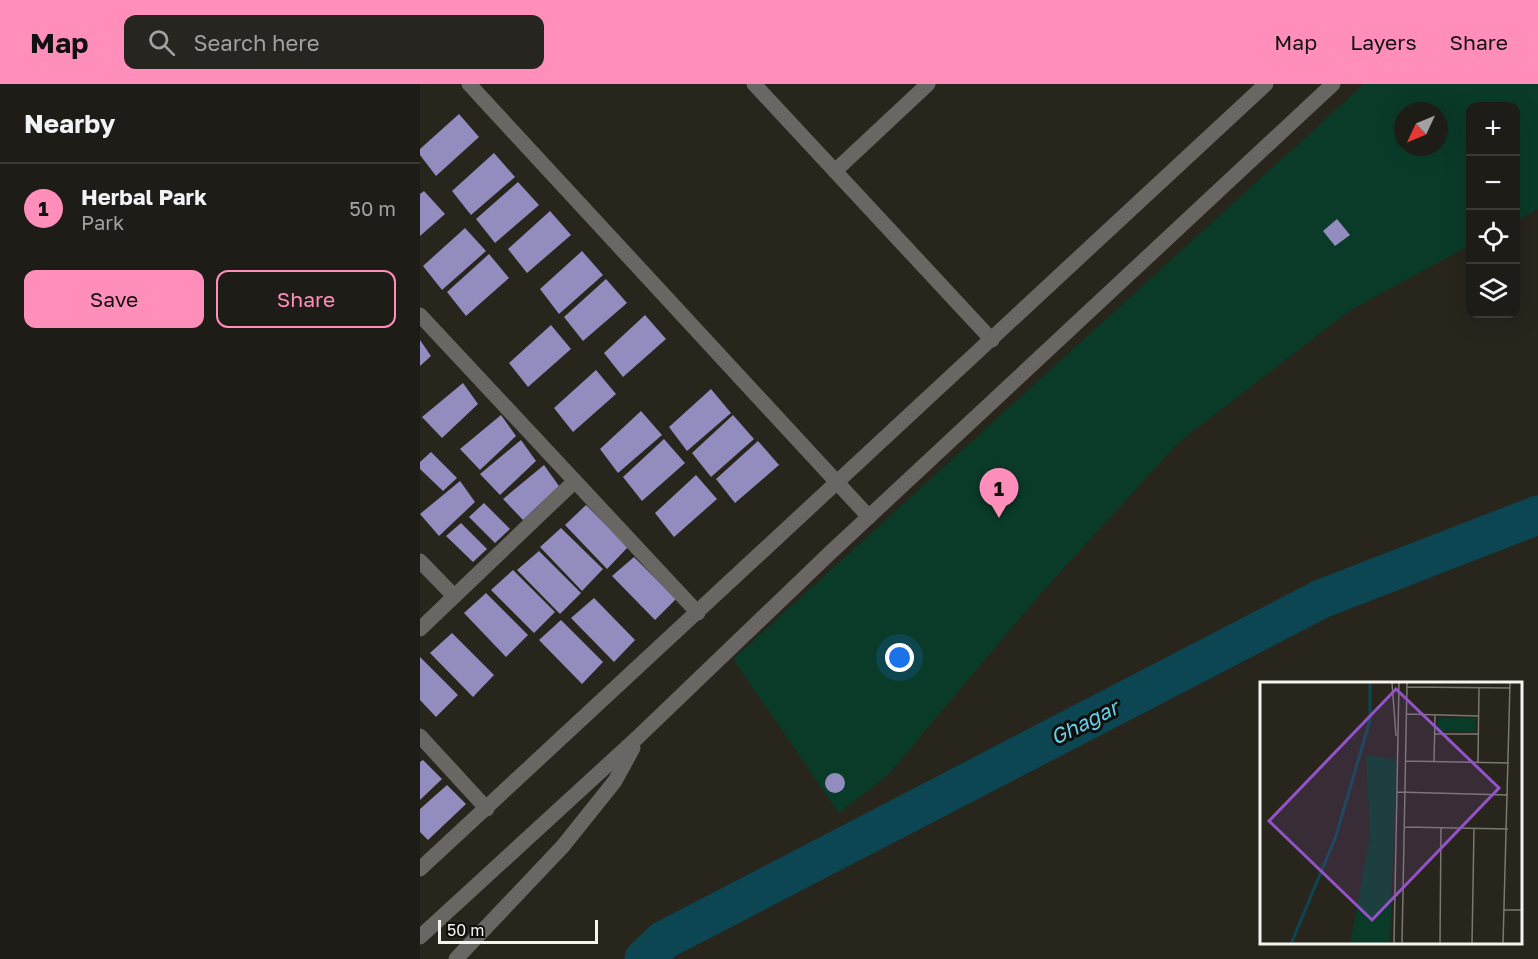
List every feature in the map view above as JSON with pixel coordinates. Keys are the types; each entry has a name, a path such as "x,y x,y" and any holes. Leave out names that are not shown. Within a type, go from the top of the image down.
{"street":[{"path":"470,84 869,517"},
{"path":"754,84 992,340"},
{"path":"835,171 928,84"},
{"path":"420,869 1266,84"},
{"path":"420,937 639,737 869,517 1333,84"},
{"path":"420,315 698,613"},
{"path":"420,628 575,481"},
{"path":"420,561 454,596"},
{"path":"420,736 487,809"},
{"path":"456,959 570,837 615,781 639,737"}],"green space":[{"path":"1364,84 1538,84 1538,209 1520,219 1520,102 1466,102 1466,247 1349,311 1178,443 1042,592 888,775 839,813 733,659"}],"building":[{"path":"459,114 479,137 436,176 420,155 420,149"},
{"path":"494,153 515,177 471,215 452,191"},
{"path":"518,182 539,205 495,243 476,219"},
{"path":"424,191 445,214 420,236 420,194"},
{"path":"550,211 571,235 527,273 508,249"},
{"path":"1337,219 1350,235 1335,246 1323,231"},
{"path":"465,228 486,251 442,290 423,266"},
{"path":"582,251 603,275 559,314 540,289"},
{"path":"489,254 509,278 466,316 447,292"},
{"path":"606,279 627,303 583,341 564,317"},
{"path":"645,315 666,339 623,377 604,353"},
{"path":"551,325 571,349 528,387 509,363"},
{"path":"420,340 431,356 420,366"},
{"path":"596,370 616,394 573,432 554,408"},
{"path":"463,383 478,404 442,438 422,417"},
{"path":"711,389 731,413 687,451 669,427"},
{"path":"641,411 662,435 618,473 600,449"},
{"path":"501,415 516,436 480,470 460,449"},
{"path":"733,415 754,439 711,477 692,453"},
{"path":"664,439 685,463 642,501 623,477"},
{"path":"521,440 536,461 500,495 480,474"},
{"path":"758,441 779,465 735,503 716,479"},
{"path":"431,452 457,478 443,491 420,469 420,462"},
{"path":"544,465 559,486 523,520 503,499"},
{"path":"696,475 717,499 674,537 655,513"},
{"path":"460,481 475,502 439,536 420,514"},
{"path":"484,503 510,529 495,543 469,517"},
{"path":"586,505 628,547 607,569 565,525"},
{"path":"461,523 487,549 473,562 446,536"},
{"path":"561,528 603,569 582,591 540,547"},
{"path":"539,551 581,593 560,614 517,570"},
{"path":"634,557 676,599 655,620 612,576"},
{"path":"513,570 555,612 534,633 491,590"},
{"path":"486,593 528,635 506,657 464,613"},
{"path":"594,598 635,640 614,662 571,618"},
{"path":"561,620 603,662 582,684 539,640"},
{"path":"452,633 494,675 473,697 430,653"},
{"path":"420,657 458,695 436,717 420,700"},
{"path":"423,760 442,779 420,800 420,762"},
{"path":"835,773 842,776 845,783 842,790 835,793 828,790 825,783 828,776"},
{"path":"447,785 466,804 428,840 420,832 420,809"}],"waterway":[{"name":"Ghagar","path":"644,959 664,940 1321,599 1538,515"}],"place":[{"name":"Herbal Park","path":"999,518"}]}
